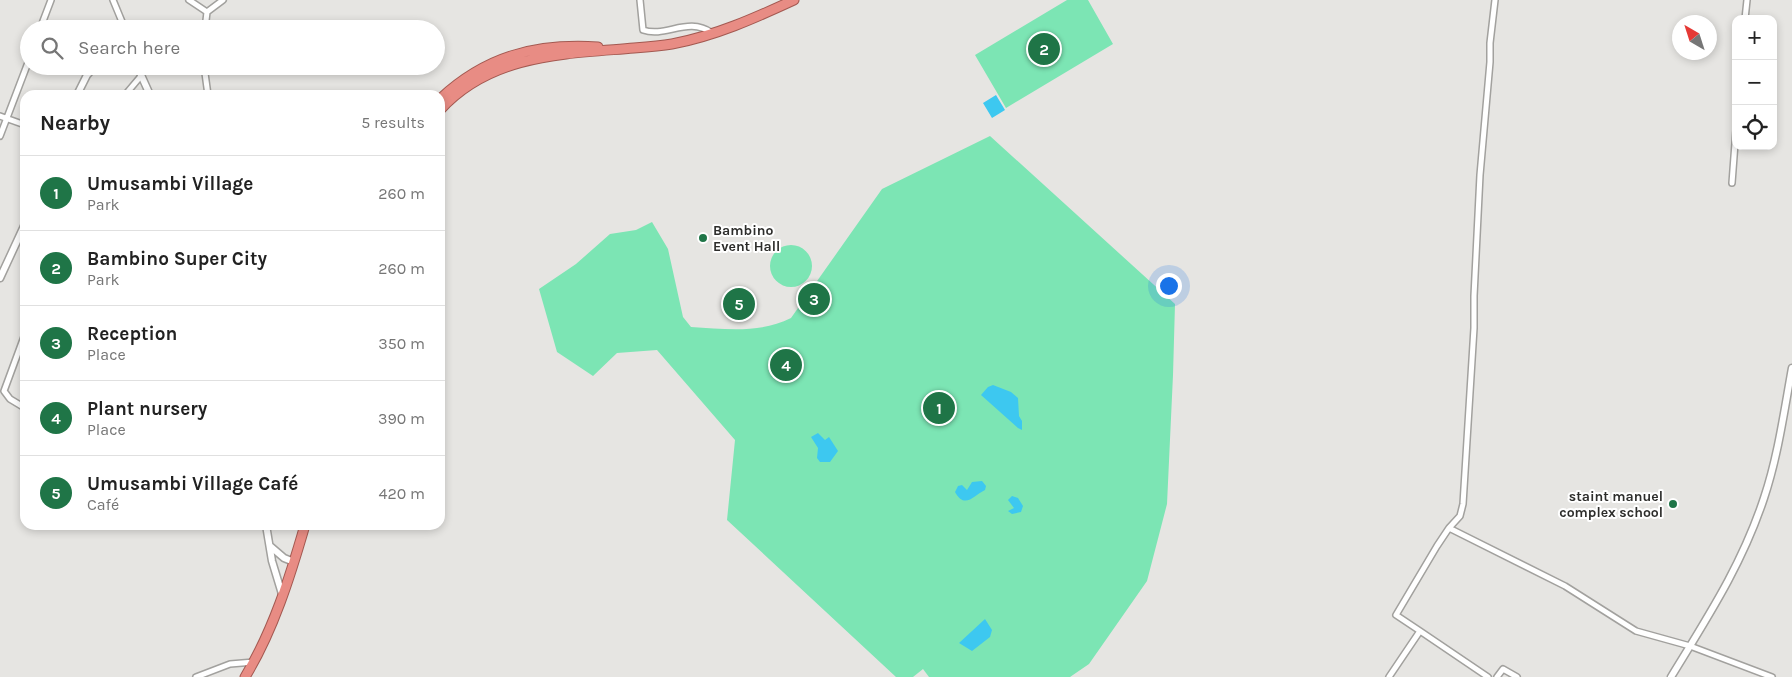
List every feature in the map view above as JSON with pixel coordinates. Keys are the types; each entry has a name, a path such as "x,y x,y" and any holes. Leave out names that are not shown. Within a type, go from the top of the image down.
{"highway":[{"path":"445,106 474,82 490,72 510,64 543,58 672,44 730,28 794,0"},
{"path":"445,94 472,72 513,54 558,46 626,48"},
{"path":"245,677 254,662 282,594 304,530"}],"street":[{"path":"43,20 51,0"},
{"path":"113,0 121,20"},
{"path":"189,0 207,12"},
{"path":"206,20 207,12 223,0"},
{"path":"640,0 643,30 654,32 692,26 705,28 712,34"},
{"path":"1488,677 1396,615 1449,528 1460,516 1463,504 1473,356 1480,175 1495,0"},
{"path":"1744,15 1746,0"},
{"path":"0,136 23,75"},
{"path":"80,90 86,75"},
{"path":"205,75 207,90"},
{"path":"129,90 141,76 148,90"},
{"path":"0,116 20,124"},
{"path":"1732,183 1734,150"},
{"path":"0,278 20,235"},
{"path":"20,348 4,391 10,399 20,405"},
{"path":"1671,677 1732,577 1764,498 1775,456 1792,368"},
{"path":"1449,528 1565,586 1636,631 1690,646 1772,677"},
{"path":"267,530 282,594"},
{"path":"270,546 284,558 294,562"},
{"path":"1390,677 1420,631"},
{"path":"196,677 230,664 254,662"},
{"path":"1497,677 1503,669 1517,677"}],"green space":[{"path":"1067,0 1088,0 1113,44 1006,108 975,55"},
{"path":"990,136 1175,304 1167,504 1147,581 1089,664 1070,677 929,677 923,669 913,677 896,677 727,520 735,440 657,350 617,353 593,376 557,352 539,289 576,264 610,234 636,230 652,222 668,249 683,317 691,327 742,329 779,323 791,318 882,189"},
{"path":"791,245 806,251 812,266 806,281 791,287 776,281 770,266 776,251"}],"water":[{"path":"996,95 1005,110 992,118 983,103"},
{"path":"993,385 1011,392 1018,398 1022,430 981,395 988,387"},
{"path":"818,433 825,440 829,437 838,451 830,462 820,462 817,458 818,448 811,437"},
{"path":"982,481 986,486 985,490 970,500 962,500 955,492 958,486 962,485 967,490 972,482"},
{"path":"1012,496 1018,498 1023,506 1021,512 1012,514 1008,511 1014,508 1008,500"},
{"path":"985,619 992,630 990,637 972,651 959,643"}],"place":[{"name":"Bambino Super City","path":"1044,49"},
{"name":"Bambino Event Hall","path":"703,238"},
{"name":"Reception","path":"814,299"},
{"name":"Umusambi Village Café","path":"739,304"},
{"name":"Plant nursery","path":"786,365"},
{"name":"Umusambi Village","path":"939,408"},
{"name":"staint manuel complex school","path":"1673,504"}]}
